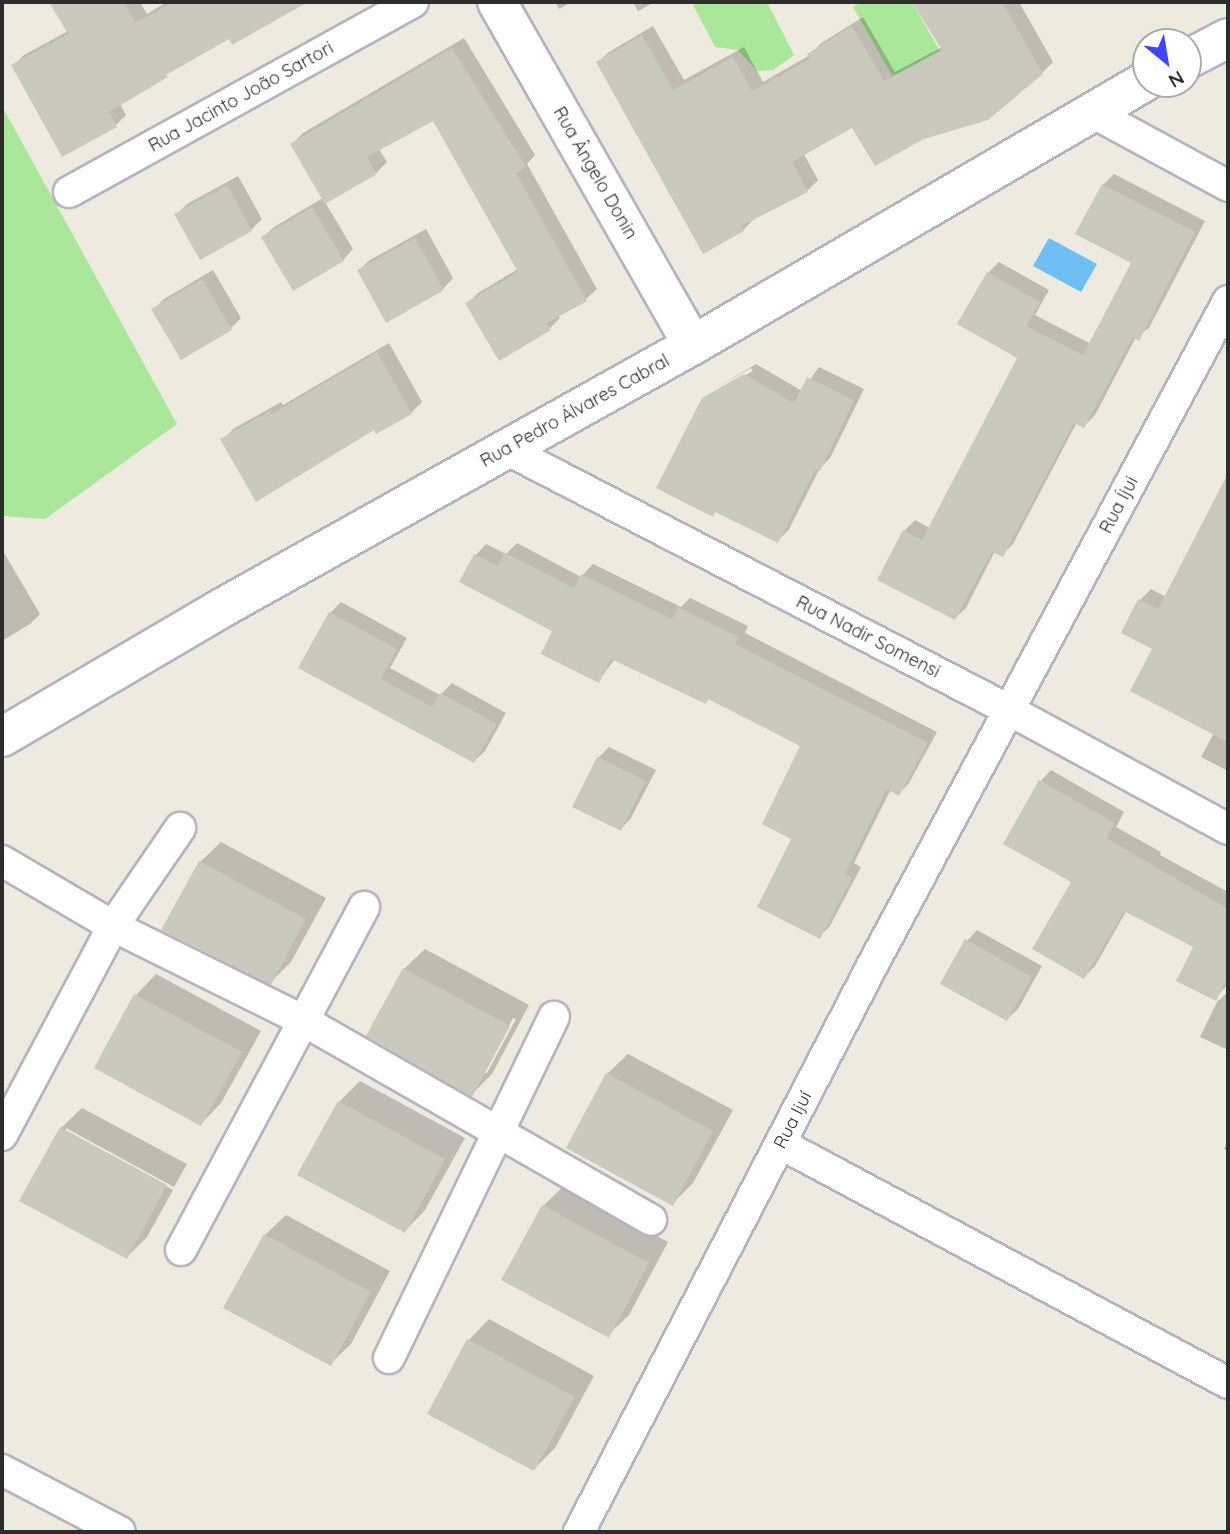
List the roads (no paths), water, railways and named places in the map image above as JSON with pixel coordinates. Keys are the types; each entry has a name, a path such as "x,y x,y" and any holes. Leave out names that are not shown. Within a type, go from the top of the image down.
{"street":[{"name":"Rua Jacinto João Sartori","path":"69,192 413,2"},
{"name":"Rua Ângelo Donin","path":"497,2 693,345"},
{"path":"1202,51 1228,37"},
{"name":"Rua Pedro Álvares Cabral","path":"2,737 232,602 693,345 1132,88"},
{"path":"1090,111 1228,186"},
{"name":"Rua Íjui","path":"1009,710 1228,301"},
{"name":"Rua Nadir Somensi","path":"506,449 1009,710 1228,829"},
{"name":"Rua Ijuí","path":"579,1532 1009,710"},
{"path":"2,1135 113,926 180,828"},
{"path":"2,861 113,926 304,1021 651,1220"},
{"path":"181,1250 364,907"},
{"path":"389,1358 554,1017"},
{"path":"781,1144 1228,1384"},
{"path":"2,1470 120,1532"}],"water":[{"path":"1049,238 1097,264 1081,292 1033,266"}]}
